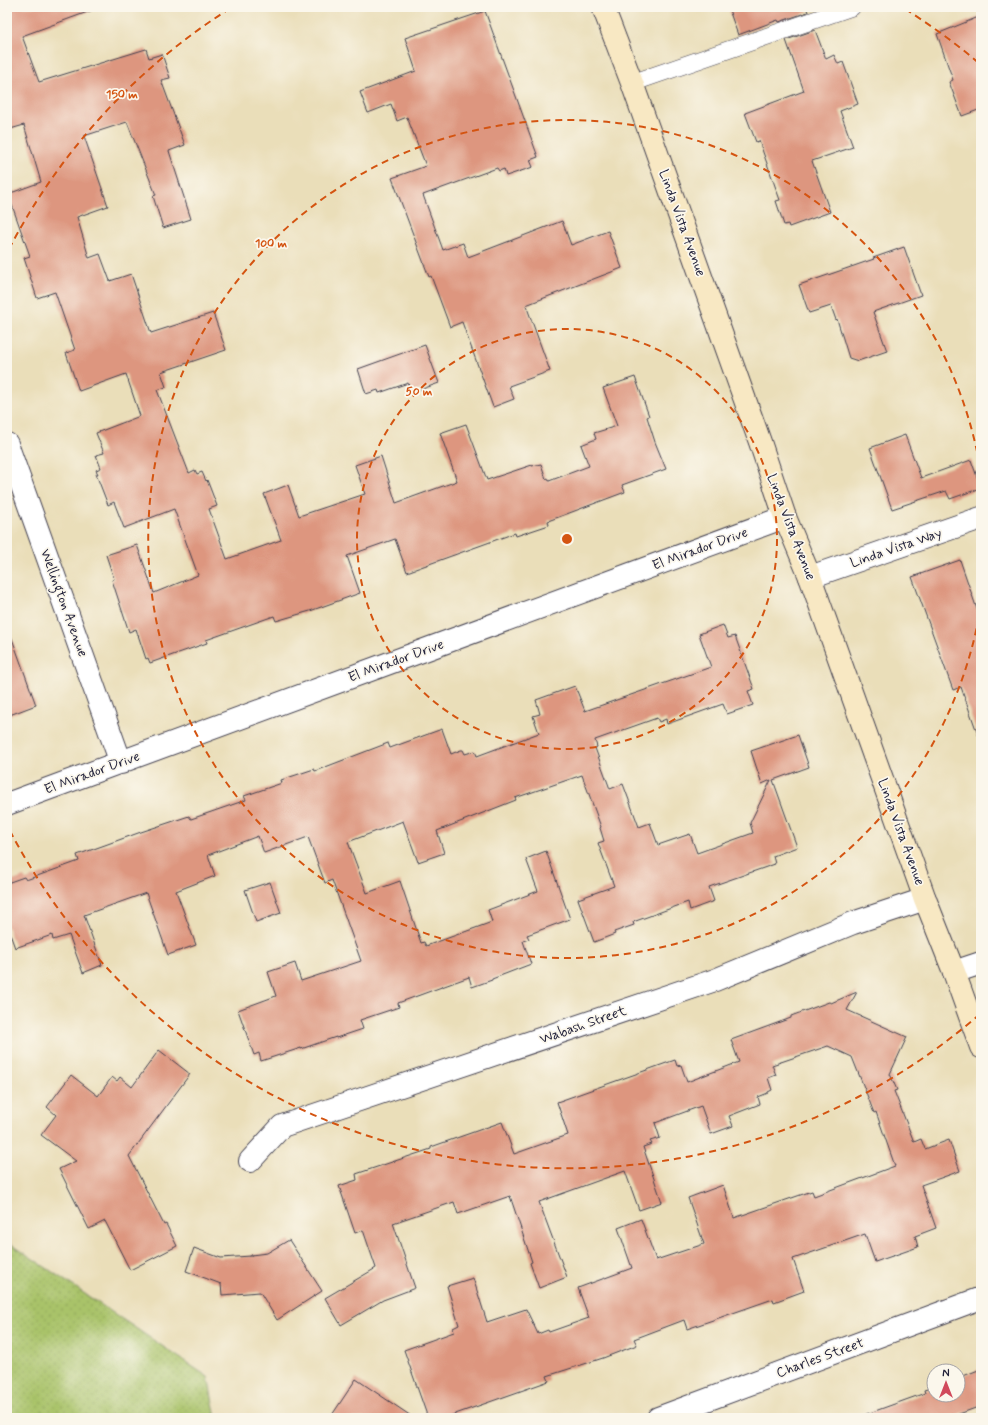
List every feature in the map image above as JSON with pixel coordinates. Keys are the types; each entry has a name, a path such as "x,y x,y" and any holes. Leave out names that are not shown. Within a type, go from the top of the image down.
{"main road":[{"name":"Linda Vista Avenue","path":"603,7 632,83 760,442 785,517 810,577 925,899 954,972 981,1047"}],"street":[{"name":"Wellington Avenue","path":"7,444 121,763"},
{"name":"El Mirador Drive","path":"7,804 785,517"},
{"name":"Linda Vista Way","path":"810,577 981,518"},
{"name":"Wabash Street","path":"250,1161 282,1126 715,980 853,923 925,899"},
{"path":"954,972 981,963"},
{"name":"Charles Street","path":"658,1418 981,1298"}],"lane":[{"path":"632,83 852,7"}],"green space":[{"path":"8,1242 208,1377 216,1418 7,1418"}],"building":[{"path":"7,7 93,7 93,10 22,36 39,82 146,49 149,58 162,54 170,78 161,80 185,145 169,151 191,219 163,228 153,196 156,195 127,122 84,136 108,206 77,217 89,258 100,254 110,281 131,274 151,333 213,313 226,350 161,372 166,387 157,390 189,473 195,470 197,474 202,472 206,481 207,480 217,506 209,509 227,559 281,540 264,494 288,485 299,516 365,494 355,465 381,456 396,503 457,481 440,433 466,424 487,480 532,465 541,464 546,479 548,478 549,481 589,466 581,445 596,439 594,433 617,426 603,388 635,377 649,416 647,417 655,442 666,469 622,485 625,492 548,521 549,525 516,536 515,533 407,572 395,539 347,556 360,593 310,611 276,621 274,616 206,640 207,643 150,663 148,658 146,659 136,629 129,632 112,580 114,579 106,555 137,545 154,593 198,575 174,509 124,528 114,502 108,505 96,474 98,474 96,470 101,468 96,455 104,453 96,433 140,416 126,374 79,391 66,353 75,350 55,292 37,298 24,258 30,256 8,194 41,182 24,125 7,130"},
{"path":"728,7 806,7 808,12 779,22 778,20 738,35"},
{"path":"485,11 538,157 530,160 533,167 506,176 504,169 499,171 497,168 423,195 443,250 463,243 468,257 562,221 571,245 608,231 622,268 526,305 550,371 509,386 514,399 493,407 462,322 450,327 431,276 429,277 392,178 426,166 407,117 397,121 391,104 368,113 360,92 416,71 405,38"},
{"path":"981,16 981,109 962,116 949,82 953,80 937,34"},
{"path":"815,30 826,59 834,55 838,64 843,62 858,104 840,111 853,147 812,161 830,212 789,227 788,224 784,225 776,201 780,200 759,141 756,142 745,113 804,91 786,40"},
{"path":"904,247 921,295 873,312 887,351 858,361 849,358 837,319 836,320 831,306 809,313 799,285"},
{"path":"425,345 439,383 411,393 408,383 379,393 378,390 366,394 358,369"},
{"path":"905,435 921,478 971,460 981,488 950,499 946,491 892,509 870,448"},
{"path":"960,560 981,621 981,734 978,735 961,687 953,690 912,577"},
{"path":"723,625 728,638 735,636 754,689 748,691 753,705 727,714 723,704 667,724 666,719 659,722 657,718 595,740 597,747 595,748 610,789 623,784 639,827 650,823 658,845 690,834 697,853 753,833 750,823 771,780 762,784 751,751 798,735 809,767 773,780 797,847 773,856 775,864 709,887 714,901 690,910 688,902 633,922 634,925 614,932 615,934 594,942 578,899 614,886 598,843 604,841 601,827 582,775 515,798 516,800 437,831 444,853 418,862 403,821 348,842 367,893 400,881 421,943 424,942 426,946 492,922 488,910 538,891 526,859 546,851 570,919 527,935 529,939 523,941 531,964 472,987 469,977 398,1003 399,1007 360,1020 363,1029 301,1049 261,1061 259,1053 254,1055 238,1010 276,996 268,972 295,963 301,981 361,961 332,880 325,883 308,837 264,853 258,836 208,855 215,876 176,891 196,945 168,955 146,893 84,915 102,965 83,973 69,935 53,940 52,935 15,948 7,926 7,883 24,877 26,880 79,861 77,855 141,832 189,816 191,819 246,800 244,796 282,783 281,780 314,769 315,771 388,743 390,748 442,729 451,754 463,750 465,754 475,751 477,756 539,733 533,716 540,714 536,700 575,686 585,711 711,667 699,634"},
{"path":"7,633 10,633 36,705 7,716"},
{"path":"270,882 281,913 256,922 245,890"},
{"path":"857,992 847,1010 907,1037 890,1074 897,1090 894,1091 914,1142 921,1139 925,1149 949,1140 960,1171 921,1185 936,1228 915,1236 918,1247 875,1262 865,1234 793,1259 804,1291 774,1302 773,1299 687,1329 684,1320 634,1339 637,1345 603,1358 547,1376 549,1381 444,1418 428,1418 404,1350 454,1332 453,1328 459,1325 447,1286 473,1278 487,1322 526,1309 538,1334 548,1330 549,1332 589,1318 578,1288 632,1268 618,1228 641,1219 656,1260 704,1244 688,1198 723,1185 734,1218 812,1191 814,1196 895,1166 876,1112 874,1113 852,1057 828,1046 772,1065 776,1075 768,1078 772,1090 758,1097 760,1104 729,1116 733,1126 711,1134 701,1106 655,1123 660,1138 650,1141 652,1144 643,1147 662,1202 639,1210 625,1171 539,1202 567,1277 539,1288 510,1196 458,1214 454,1202 393,1223 415,1288 383,1300 341,1325 325,1298 376,1268 363,1230 355,1233 339,1186 357,1180 356,1174 431,1149 431,1147 502,1122 514,1154 568,1135 557,1102 675,1060 677,1066 681,1065 687,1082 739,1062 731,1040"},
{"path":"159,1050 190,1074 129,1156 164,1225 166,1224 177,1246 130,1270 105,1221 89,1229 59,1169 76,1161 41,1135 56,1115 47,1107 71,1075 98,1096 112,1077 117,1081 120,1077 132,1087"},
{"path":"289,1240 322,1291 277,1320 260,1292 222,1295 221,1284 186,1271 194,1248 221,1258 251,1256 267,1253"},
{"path":"981,1369 981,1406 948,1418 864,1418 864,1415 925,1393 924,1390 926,1389 926,1403 966,1403 966,1375"},
{"path":"356,1379 414,1418 330,1418"}]}
